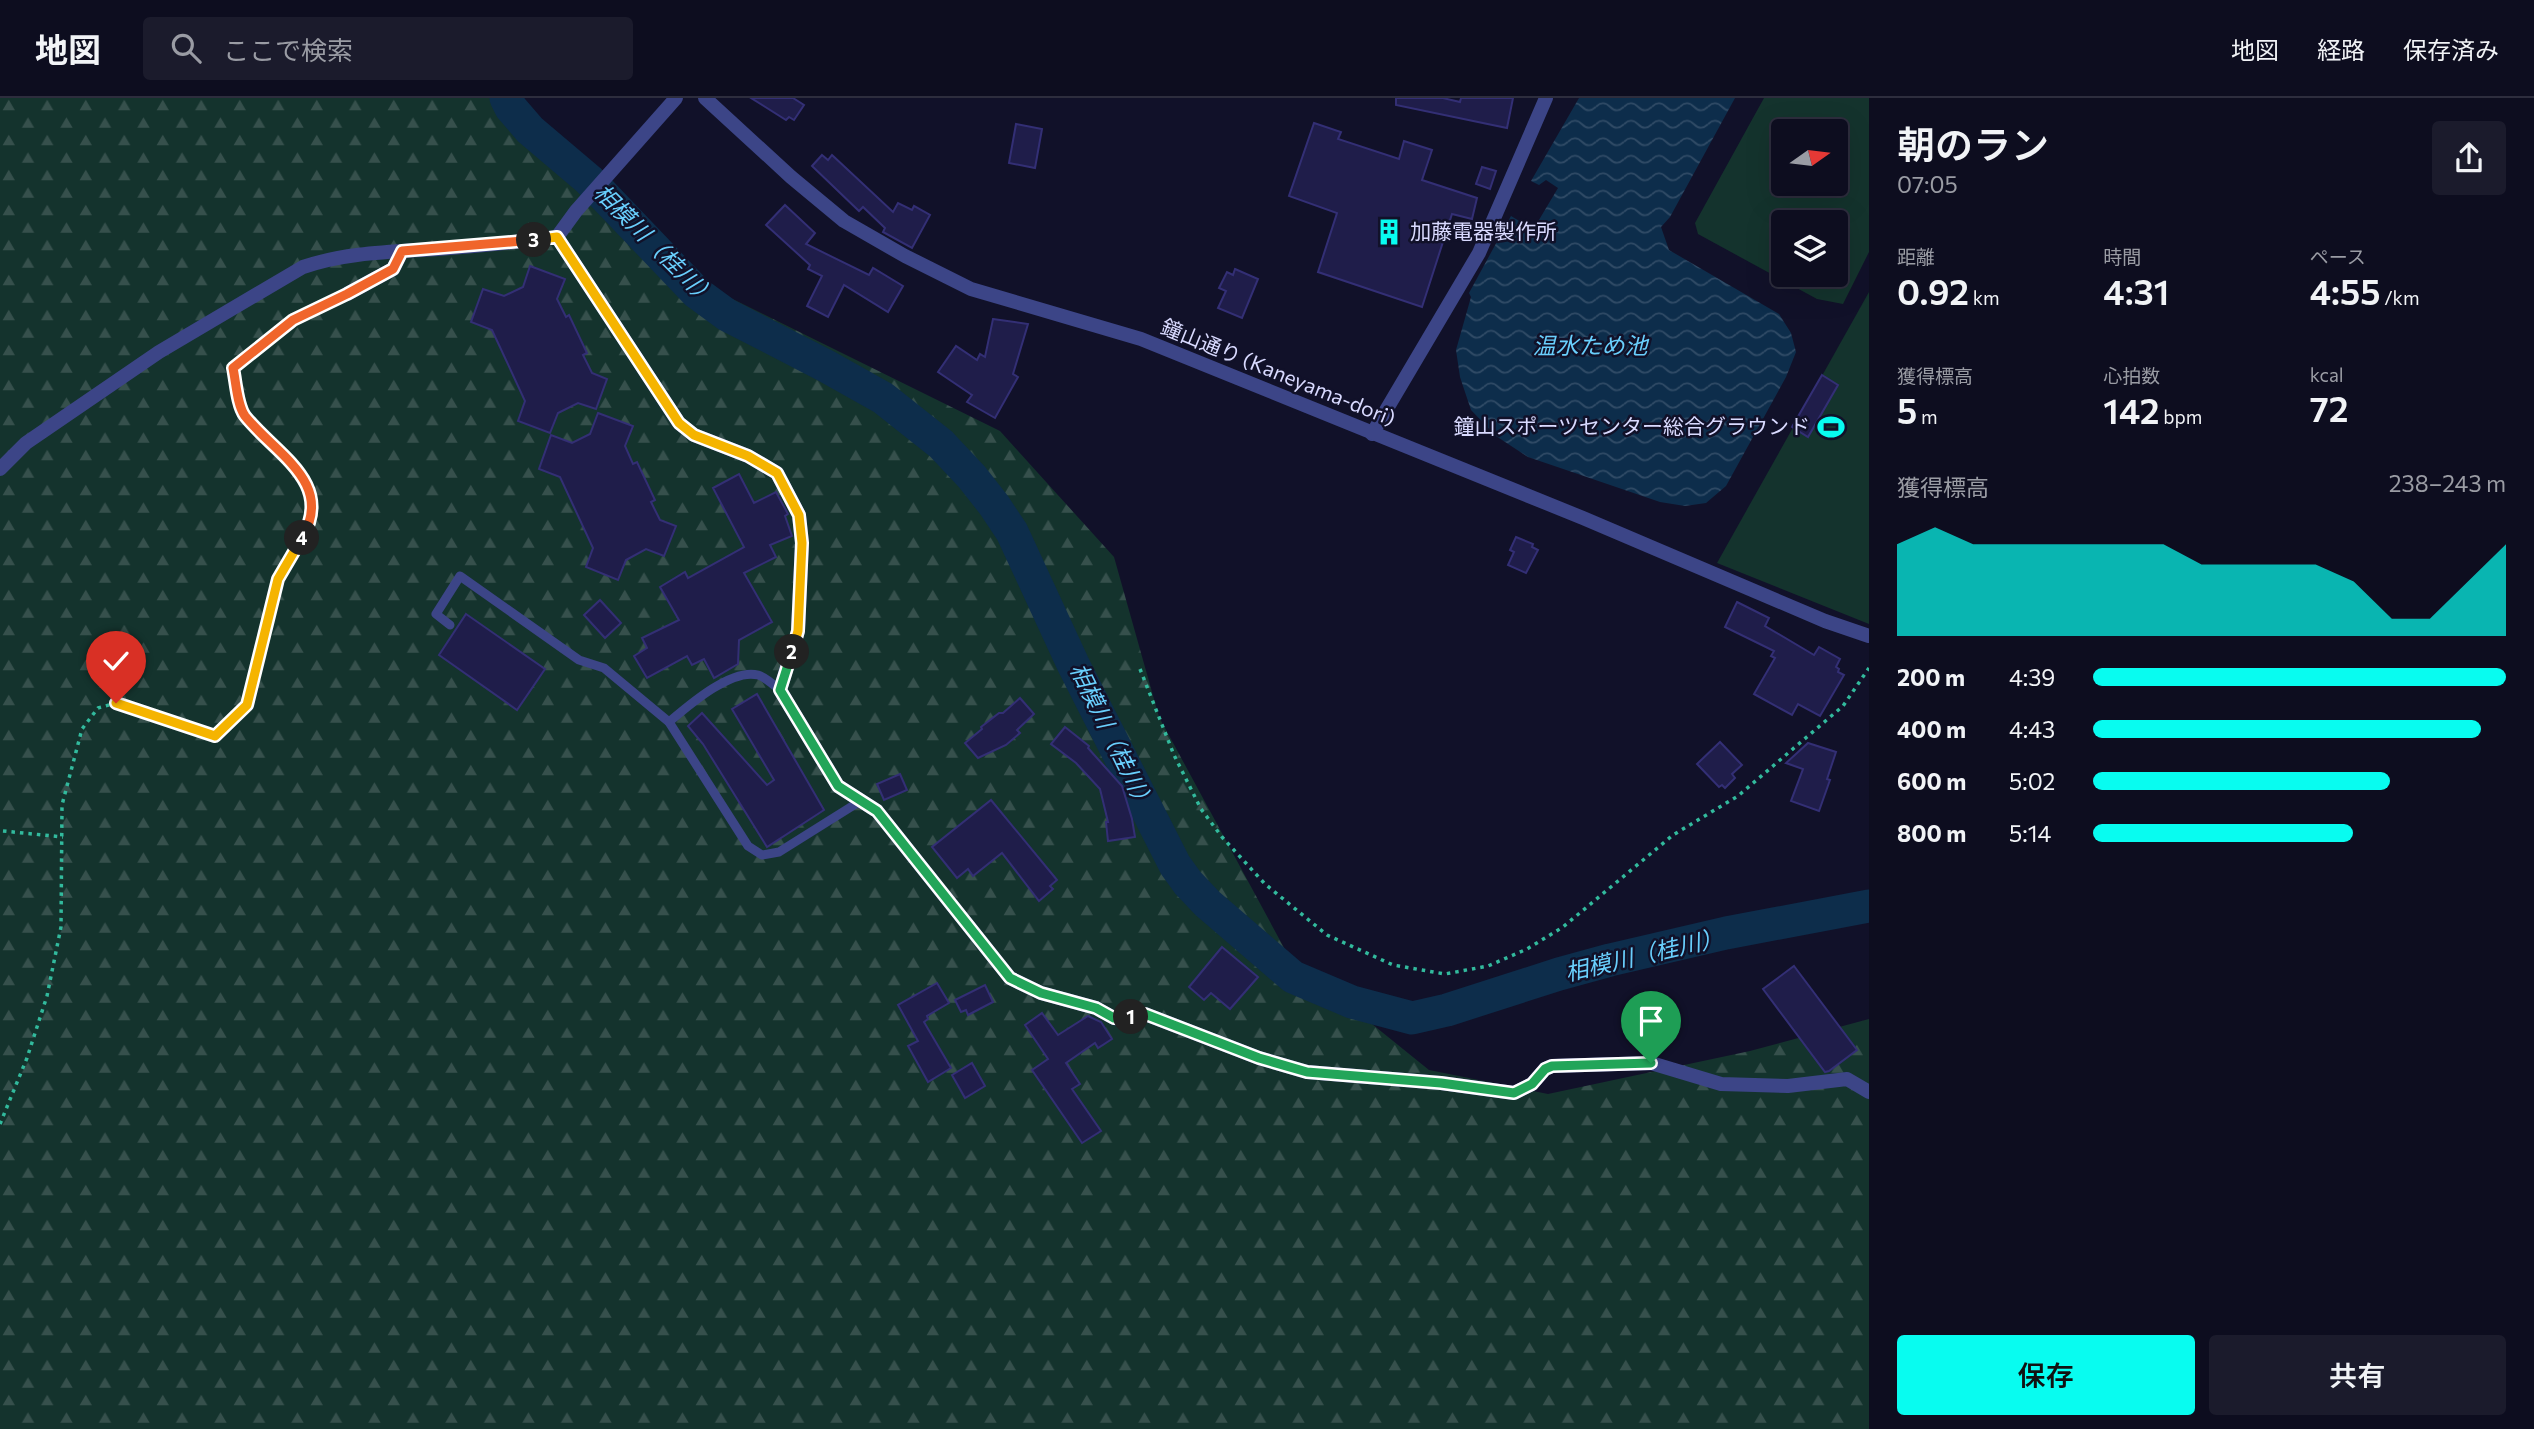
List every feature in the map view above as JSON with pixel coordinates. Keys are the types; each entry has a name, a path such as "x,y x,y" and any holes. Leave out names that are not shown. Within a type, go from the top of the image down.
{"street":[{"path":"0,469 26,443 159,352 303,267 328,258 355,254 494,245 557,237 576,211 624,160 676,98"},
{"name":"鐘山通り (Kaneyama-dori)","path":"705,98 791,177 844,220 971,289 1141,339 1583,518 1825,621 1869,636"},
{"path":"1373,434 1479,253 1546,98"},
{"path":"557,237 679,423 694,435 748,456 777,473 799,515 802,543 798,631 780,690 838,786 877,811 1010,978 1041,993 1096,1008 1114,1018 1122,1020 1145,1014 1259,1058 1307,1072 1441,1083 1514,1093 1532,1084 1545,1069 1552,1066 1651,1063 1721,1084 1788,1086 1847,1079 1869,1092"},
{"path":"347,294 393,269 402,251"}],"lane":[{"path":"450,625 436,614 460,576 579,660 604,668 669,722 748,846 762,855 779,852 862,800"},
{"path":"669,722 694,700 740,674 759,675 780,690"}],"path":[{"path":"0,1124 27,1058 47,996 61,927 62,805 82,729 98,708 116,703 215,736 247,705 278,579 310,523 312,493 280,450 243,414 233,368 293,320 347,294"},
{"path":"1140,669 1174,755 1201,809 1222,837 1265,884 1327,935 1393,965 1444,974 1488,966 1527,949 1563,926 1673,835 1738,796 1843,706 1869,668"},
{"path":"3,831 63,838"}],"green space":[{"path":"0,98 522,98 539,142 664,265 1000,431 1114,557 1159,717 1289,957 1429,1070 1548,1094 1750,1051 1869,1019 1869,1429 0,1429"},
{"path":"1764,98 1869,98 1869,252 1843,304 1817,299 1795,287 1848,287 1848,210 1771,210 1771,274 1698,234 1695,223"},
{"name":"鐘山スポーツセンター総合グラウンド","path":"1869,292 1869,624 1717,563"}],"water":[{"name":"温水ため池","path":"1579,98 1735,98 1670,217 1661,227 1669,250 1779,314 1791,333 1796,352 1786,377 1726,486 1706,503 1685,506 1660,502 1528,457 1496,436 1471,410 1460,377 1456,350 1471,297 1469,293 1511,216 1521,222 1516,228 1530,235 1558,188 1546,180 1539,185 1531,181"}],"building":[{"path":"751,98 793,98 804,105 794,120 789,117 786,120"},
{"path":"1396,98 1443,98 1460,102 1461,98 1513,98 1507,128 1396,105"},
{"name":"加藤電器製作所","path":"1314,123 1341,132 1338,139 1399,159 1404,141 1432,150 1422,180 1477,198 1472,219 1452,214 1422,307 1318,272 1337,213 1289,196"},
{"path":"1016,124 1042,129 1035,168 1009,163"},
{"path":"822,155 828,160 832,155 893,212 898,203 912,210 914,206 930,215 912,248 883,232 885,228 863,207 859,211 812,166"},
{"path":"1482,167 1496,171 1490,189 1476,184"},
{"path":"785,205 815,233 806,244 869,275 873,268 903,286 888,312 844,285 828,317 807,306 822,276 808,269 810,265 766,225"},
{"path":"530,266 565,279 557,299 566,317 569,315 587,353 583,355 592,373 607,379 596,409 578,403 558,413 550,433 518,421 525,401 492,330 471,322 483,289 504,296 523,287"},
{"path":"1235,269 1258,279 1242,318 1218,308 1226,291 1219,288 1227,272 1233,275"},
{"path":"993,319 1028,324 1013,374 1018,377 995,418 967,402 972,395 938,372 956,346 977,360 980,354 985,357"},
{"path":"1822,375 1838,385 1808,437 1792,427"},
{"path":"598,413 633,426 625,446 633,464 637,462 655,500 651,502 660,520 676,526 664,556 646,549 626,560 618,580 586,567 593,548 560,477 539,469 551,435 572,443 590,434"},
{"path":"739,474 754,503 776,492 788,514 785,516 792,536 770,545 776,557 744,573 772,622 739,640 738,664 714,678 704,659 692,665 687,656 647,678 634,656 647,648 642,638 679,620 660,587 685,572 688,578 744,547 713,488"},
{"path":"1516,537 1533,544 1532,547 1538,550 1526,573 1508,565 1514,552 1510,550"},
{"path":"600,600 621,623 605,638 584,615"},
{"path":"1737,602 1769,618 1765,626 1814,655 1819,647 1840,659 1836,667 1838,672 1844,675 1820,716 1798,704 1792,715 1754,694 1775,658 1771,656 1774,651 1725,627"},
{"path":"466,614 545,669 517,710 439,655"},
{"path":"757,694 824,810 767,847 703,744 688,726 702,713 767,785 774,780 732,709"},
{"path":"1020,698 1034,714 1017,730 1020,733 1006,745 978,758 965,743 982,729 981,727"},
{"path":"1065,727 1089,746 1122,786 1135,837 1108,841 1108,822 1100,789 1076,763 1051,744"},
{"path":"1720,742 1742,765 1732,774 1735,778 1725,788 1722,785 1719,787 1697,764"},
{"path":"1808,743 1836,752 1819,811 1791,801 1803,769 1786,763"},
{"path":"900,774 907,790 884,800 877,784"},
{"path":"991,800 1057,880 1050,886 1053,889 1039,901 1002,853 973,876 968,869 957,878 932,847"},
{"path":"1222,947 1258,977 1230,1009 1211,993 1204,1000 1189,987"},
{"path":"1794,966 1857,1050 1829,1071 1825,1072 1763,989"},
{"path":"937,983 949,1003 927,1016 928,1019 924,1022 951,1068 928,1082 908,1046 918,1041 898,1005"},
{"path":"985,985 993,1002 968,1015 966,1010 961,1012 955,1000"},
{"path":"1042,1013 1058,1035 1088,1016 1101,1022 1112,1039 1098,1048 1095,1043 1066,1063 1080,1084 1072,1089 1101,1131 1082,1143 1032,1070 1048,1059 1025,1025"},
{"path":"972,1063 985,1086 965,1098 952,1075"}],"waterway":[{"name":"相模川（桂川）","path":"506,98 530,130 589,180 697,293 727,315 883,398 941,444 972,477 1012,532 1073,664 1175,865 1208,904 1293,977 1352,1002 1412,1018 1447,1010 1610,960 1726,933 1869,906"}],"place":[{"name":"加藤電器製作所","path":"1389,232"},
{"name":"鐘山スポーツセンター総合グラウンド","path":"1831,427"}],"route":[{"path":"116,703 215,736 247,705 278,579 310,523 312,493 280,450 243,414 233,368 293,320 393,269 402,251 494,245 557,237 679,423 694,435 748,456 777,473 799,515 802,543 798,631 780,690 838,786 877,811 1010,978 1041,993 1096,1008 1114,1018 1122,1020 1145,1014 1259,1058 1307,1072 1441,1083 1514,1093 1532,1084 1545,1069 1552,1066 1651,1063"}]}
